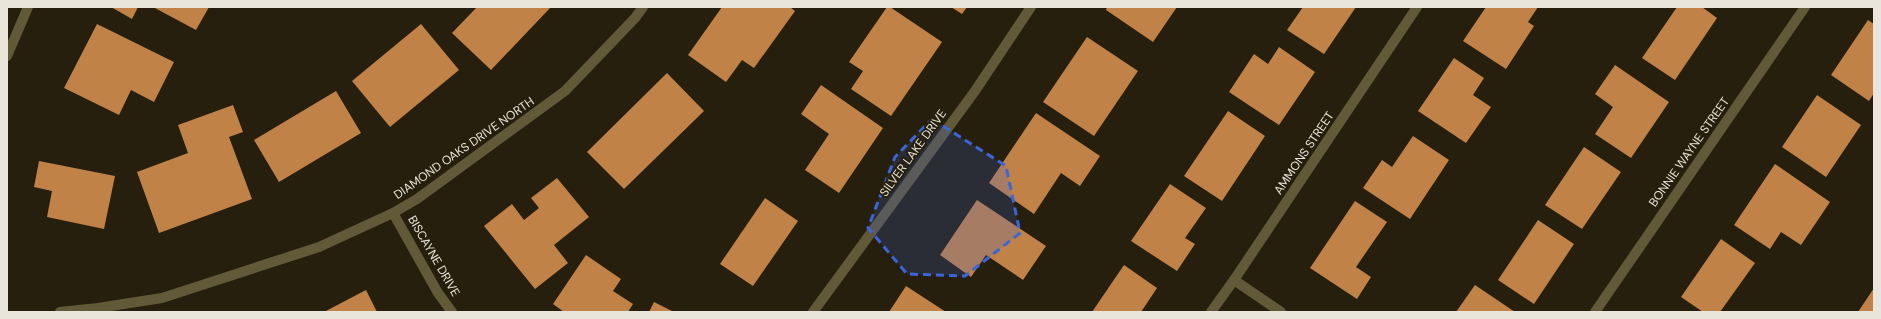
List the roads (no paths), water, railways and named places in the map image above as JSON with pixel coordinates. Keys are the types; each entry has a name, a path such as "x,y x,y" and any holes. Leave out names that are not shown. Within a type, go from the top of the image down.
{"street":[{"path":"7,56 28,7"},
{"name":"DIAMOND OAKS DRIVE NORTH","path":"60,312 98,308 162,298 319,247 393,213 417,199 565,91 635,18 643,7"},
{"name":"SILVER LAKE DRIVE","path":"813,312 975,91 1031,7"},
{"name":"AMMONS STREET","path":"1211,312 1417,7"},
{"name":"BONNIE WAYNE STREET","path":"1595,312 1805,7"},
{"name":"BISCAYNE DRIVE","path":"393,213 438,293 452,312"},
{"path":"1234,280 1281,312"}]}
